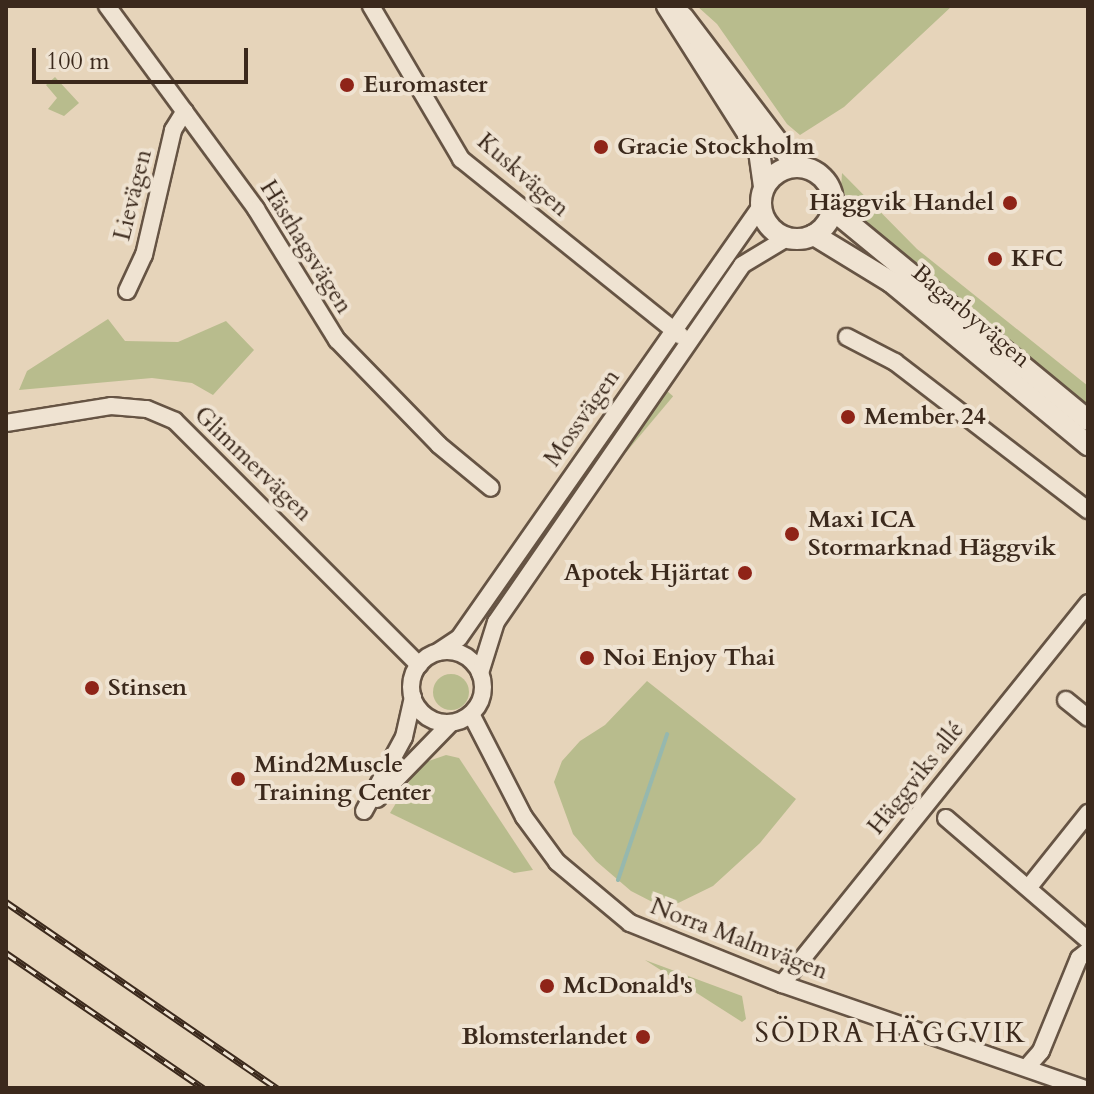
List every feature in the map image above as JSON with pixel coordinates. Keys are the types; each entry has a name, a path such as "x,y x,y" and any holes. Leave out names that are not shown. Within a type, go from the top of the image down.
{"street":[{"name":"Hästhagsvägen","path":"107,6 256,209 337,340 439,445 491,488"},
{"name":"Kuskvägen","path":"371,6 461,159 689,342"},
{"name":"Bagarbyvägen","path":"670,6 707,43 773,142 796,166 812,170 827,183 833,210 1088,420"},
{"name":"Bagarbyvägen","path":"670,6 759,151 762,196 769,226 787,238"},
{"name":"Lievägen","path":"127,291 144,255 173,130 185,111"},
{"path":"762,196 777,172 796,166"},
{"name":"Mossvägen","path":"419,665 459,638 762,196"},
{"path":"787,238 814,235 833,210"},
{"name":"Bagarbyvägen","path":"814,235 891,282 1088,445"},
{"name":"Mossvägen","path":"471,714 482,695 480,673 496,622 742,265 787,238"},
{"path":"847,337 895,362 1088,510"},
{"name":"Glimmervägen","path":"6,423 111,406 147,409 175,421 419,665"},
{"name":"Häggviks allé","path":"782,984 1088,603"},
{"path":"438,652 465,656 480,673"},
{"path":"419,665 404,737 364,811 451,723 471,714"},
{"path":"413,697 431,719 451,723"},
{"path":"1066,700 1088,718"},
{"name":"Norra Malmvägen","path":"471,714 524,817 575,881 630,923 782,984 1028,1066 1082,1088"},
{"path":"1029,887 1088,813"},
{"path":"946,818 1088,940"},
{"path":"1028,1066 1041,1051 1079,958 1088,951"}],"green space":[{"path":"697,6 952,6 844,107 800,135 787,124 717,24"},
{"path":"55,77 79,103 64,116 48,109 57,98 46,85"},
{"path":"842,173 917,249 1088,386 1088,406 853,218 857,214 841,188"},
{"path":"108,319 125,341 178,342 226,321 254,350 213,395 192,383 152,378 19,390 27,371"},
{"path":"667,391 673,396 551,542 545,537"},
{"path":"451,674 464,679 469,692 464,705 451,710 438,705 433,692 438,679"},
{"path":"647,681 796,799 760,843 713,886 666,909 631,891 596,861 573,834 554,782 562,761 580,741 605,725"},
{"path":"446,755 459,758 533,870 514,873 390,813 420,764"},
{"path":"645,960 742,996 746,1019 742,1022"}],"waterway":[{"path":"618,880 667,734"}],"railway":[{"path":"6,902 277,1088"},
{"path":"6,953 203,1088"}],"place":[{"name":"Euromaster","path":"347,85"},
{"name":"Gracie Stockholm","path":"601,147"},
{"name":"Häggvik Handel","path":"1010,203"},
{"name":"KFC","path":"995,259"},
{"name":"Member 24","path":"848,417"},
{"name":"Maxi ICA Stormarknad Häggvik","path":"792,534"},
{"name":"Apotek Hjärtat","path":"745,573"},
{"name":"Noi Enjoy Thai","path":"587,658"},
{"name":"Stinsen","path":"92,688"},
{"name":"Mind2Muscle Training Center","path":"238,779"},
{"name":"McDonald's","path":"547,986"},
{"name":"Blomsterlandet","path":"643,1037"}],"district":[{"name":"SÖDRA HÄGGVIK","path":"891,1033"}]}
